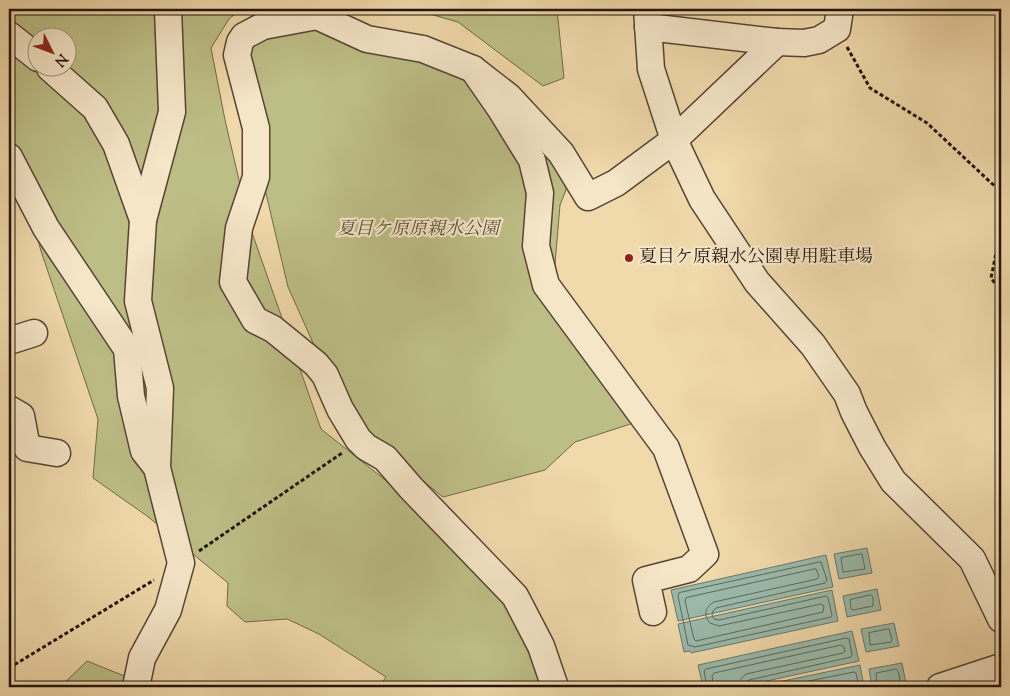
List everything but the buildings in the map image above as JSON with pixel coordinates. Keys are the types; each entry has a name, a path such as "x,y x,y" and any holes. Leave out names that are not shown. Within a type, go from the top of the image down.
{"street":[{"path":"136,687 142,658 168,610 181,563 157,468 160,388 138,301 143,220 172,112 168,9"},
{"path":"555,687 541,646 515,596 410,488 385,458 366,447 358,439 340,409 325,375 316,364 273,329 255,320 233,282 239,228 256,178 256,128 237,55 240,42 244,36 263,26 312,12 367,39 424,49 473,69 509,97 561,153 588,197 616,183 674,140 777,42"},
{"path":"839,19 819,40 804,43 777,42 647,18 651,69 674,140 702,199 757,282 812,345 847,394 872,447 893,481 972,559 1001,619"},
{"path":"9,35 28,50"},
{"path":"473,69 532,160 540,193 536,246 546,285 666,448 698,531 705,554 689,569 646,580 653,612"},
{"path":"61,78 95,108 116,144 143,220"},
{"path":"9,157 46,228 127,349 131,396 144,451 157,468"},
{"path":"9,342 34,333"},
{"path":"9,409 20,416 26,448 57,452"},
{"path":"940,687 1001,667"}],"path":[{"path":"839,19 870,88 927,123 1001,192"},
{"path":"1001,230 991,278 1001,291"},
{"path":"9,668 181,563 345,451"}],"green space":[{"path":"9,9 241,9 229,19 211,48 225,120 250,227 321,429 482,557 542,680 574,687 379,687 386,677 319,634 287,619 245,622 227,606 228,583 147,516 93,478 98,419 41,251 9,138"},
{"path":"412,9 557,9 564,78 543,86 458,22"},
{"name":"夏目ケ原原親水公園","path":"317,24 465,70 564,172 566,190 560,205 554,276 658,415 575,442 545,470 443,497 348,421 288,287 260,168 245,43"},
{"path":"87,661 152,687 60,687"}],"water":[{"path":"867,548 872,573 839,579 834,554"},
{"path":"826,555 833,587 678,621 671,590"},
{"path":"877,589 881,610 847,617 843,596"},
{"path":"832,590 838,621 691,653 690,651 684,652 678,624"},
{"path":"894,623 899,646 866,652 861,629"},
{"path":"852,631 859,661 739,687 703,687 698,665"},
{"path":"902,663 906,684 890,687 872,687 869,669"},
{"path":"860,665 864,687 754,687"}],"place":[{"name":"夏目ケ原親水公園専用駐車場","path":"629,258"}]}
